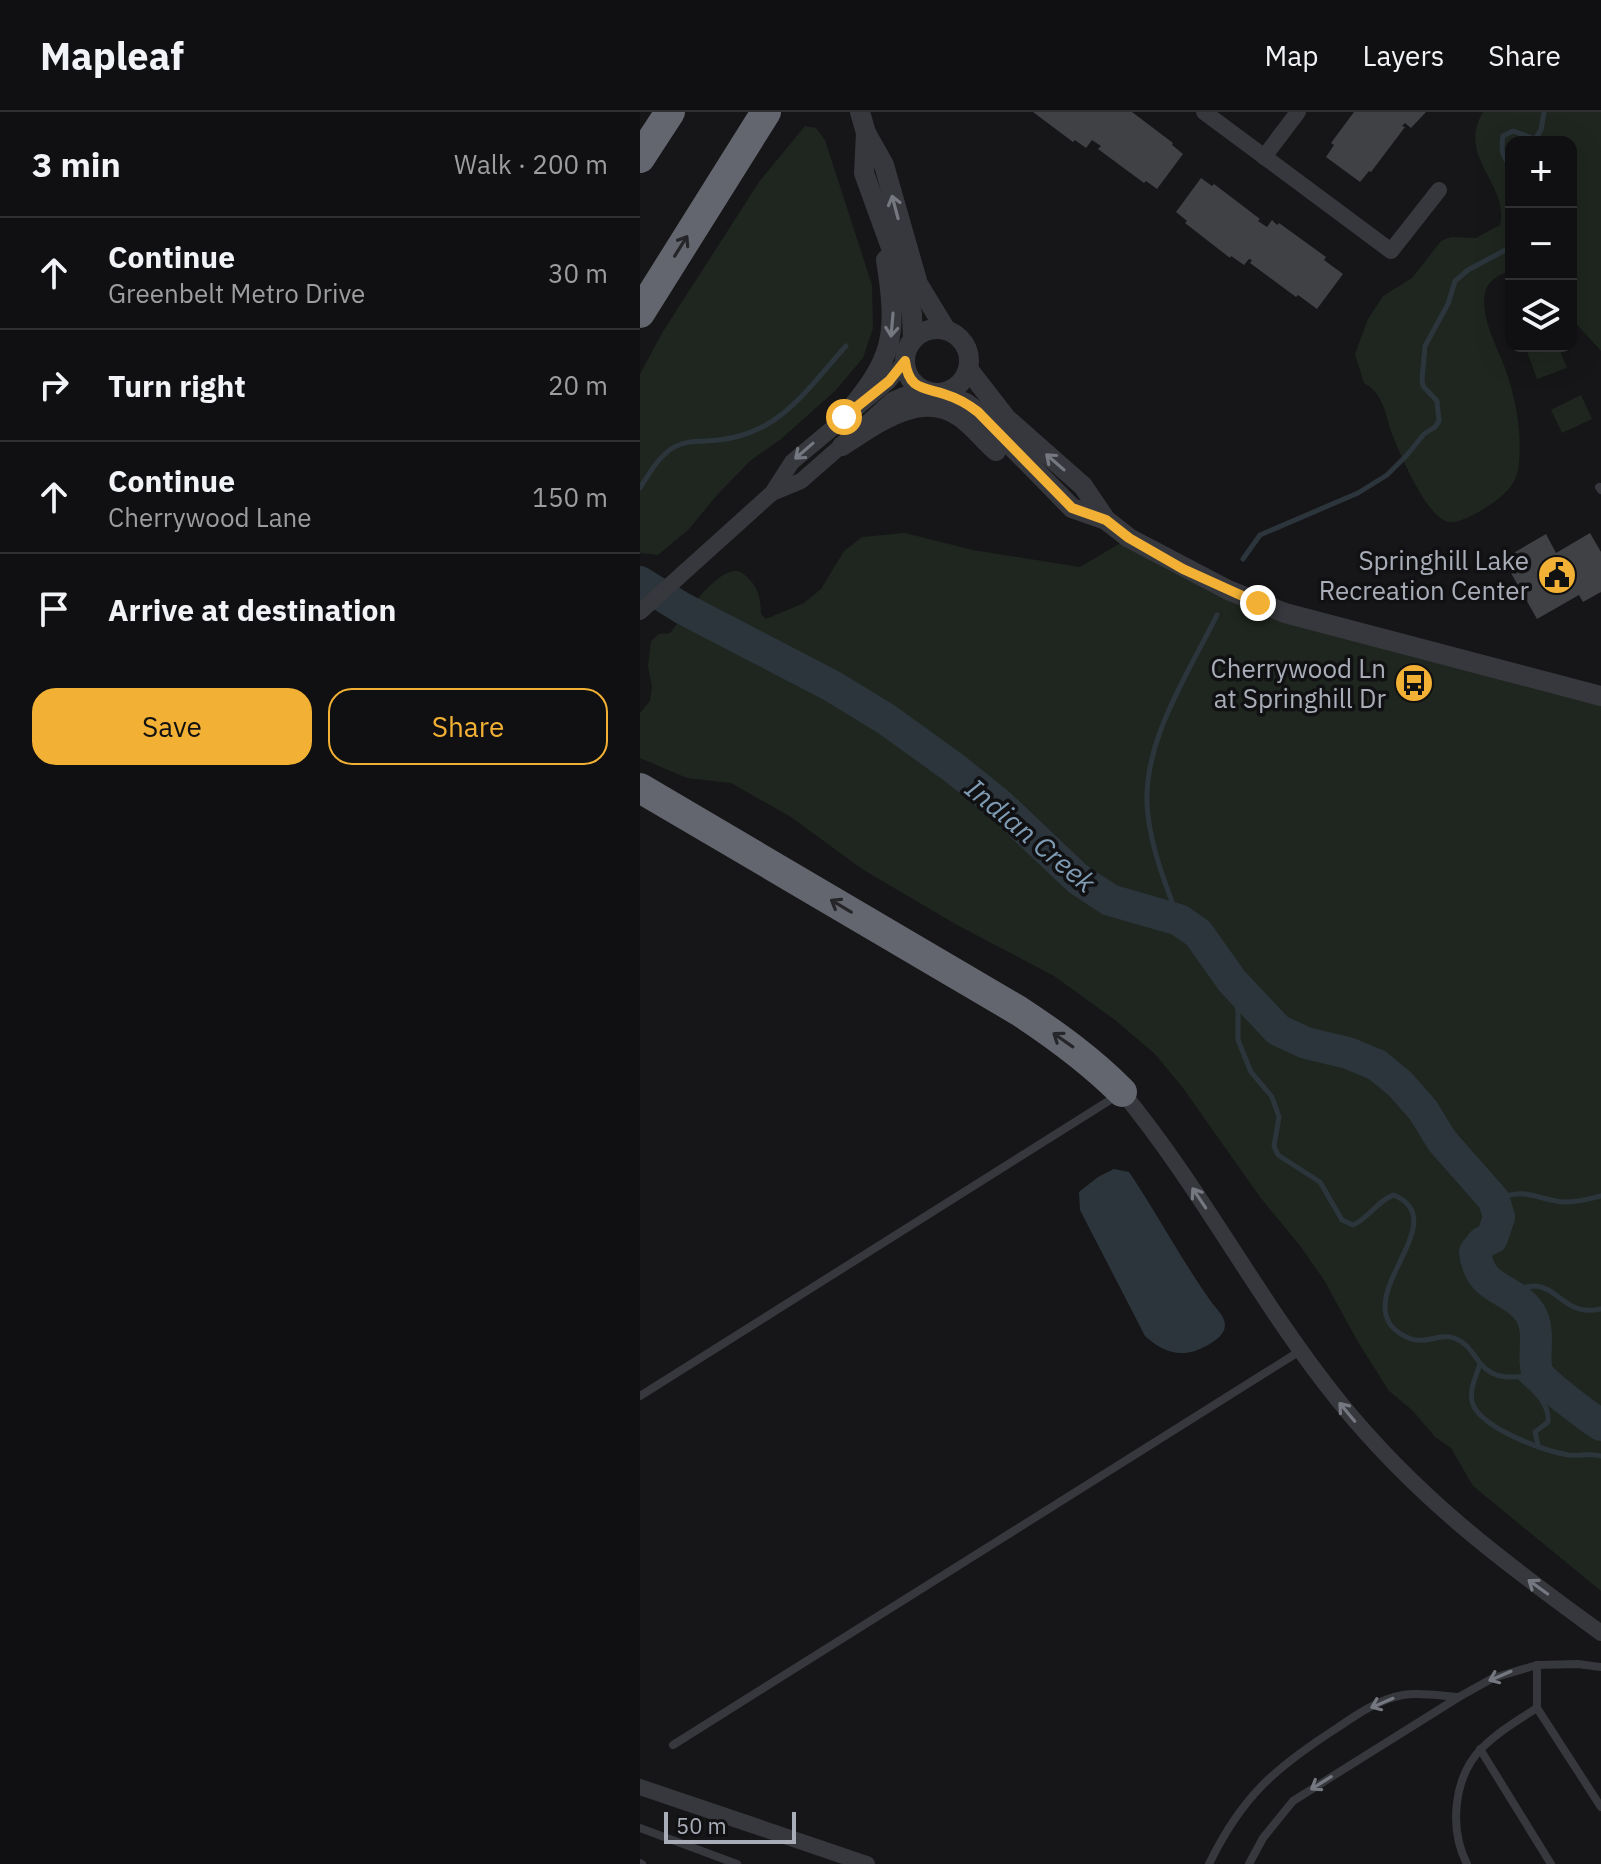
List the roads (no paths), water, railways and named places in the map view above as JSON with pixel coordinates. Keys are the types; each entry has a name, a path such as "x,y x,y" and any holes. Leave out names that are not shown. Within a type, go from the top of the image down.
{"highway":[{"path":"640,158 670,112"},
{"path":"640,313 766,112"},
{"path":"640,788 1019,1011 1069,1043 1122,1092"}],"street":[{"path":"772,493 801,481 892,400 958,385 968,369 964,344 946,330 918,284 884,165 866,133 860,112"},
{"path":"1204,112 1391,251 1439,190"},
{"path":"1264,157 1298,112"},
{"path":"640,612 772,493 792,462 889,381 905,361 913,340 912,314 864,173 866,133"},
{"path":"844,417 871,385 890,344 893,306 880,221"},
{"path":"913,340 931,329 946,330"},
{"path":"905,361 909,377 931,390 966,403 978,412 1072,508 1106,520"},
{"path":"968,369 1006,418 1083,486 1106,520 1129,538 1183,569 1285,613 1601,696"},
{"path":"842,446 900,411 930,407 959,417 1007,460 1037,473"},
{"path":"1122,1092 1151,1127 1300,1351 1383,1454 1482,1546 1601,1633"},
{"path":"640,1787 867,1864"}],"lane":[{"path":"640,1396 1122,1092"},
{"path":"673,1745 1300,1351"},
{"path":"1249,1864 1263,1838 1293,1801 1459,1697 1493,1678 1537,1665 1601,1667"},
{"path":"1537,1665 1537,1708 1601,1807"},
{"path":"1209,1864 1225,1831 1242,1806 1283,1764 1307,1747 1389,1699 1403,1695 1459,1697"},
{"path":"1467,1864 1461,1853 1456,1808 1460,1782 1480,1749 1537,1708"},
{"path":"1480,1749 1551,1864"},
{"path":"640,1828 737,1864"}],"waterway":[{"path":"1537,136 1544,112"},
{"path":"1505,159 1503,136 1513,131 1527,136"},
{"path":"1243,559 1260,535 1358,493 1387,475 1424,434 1435,427 1439,421 1437,401 1423,386 1422,380 1425,346 1448,304 1455,281 1468,270 1505,250"},
{"path":"640,488 657,462 677,446 749,433 778,418 846,346"},
{"name":"Indian Creek","path":"640,582 682,608 832,686 886,719 1000,805 1078,879 1110,900 1179,920 1198,933 1232,981 1278,1030 1306,1043 1348,1053 1377,1065 1400,1084 1423,1110 1442,1141 1494,1200 1499,1217 1492,1238 1483,1242 1475,1252 1478,1265 1490,1282 1514,1297 1534,1320 1538,1374 1601,1425"},
{"path":"1179,920 1153,842 1147,789 1151,763 1168,711 1217,615"},
{"path":"1232,981 1238,1012 1238,1040 1251,1072 1272,1097 1279,1117 1274,1146 1278,1155 1320,1182 1342,1220 1353,1225 1394,1195 1408,1205 1414,1218 1412,1233 1390,1283 1386,1299 1388,1321 1401,1334 1416,1340 1441,1337 1459,1340 1486,1369 1499,1376 1537,1373"},
{"path":"1494,1200 1514,1194 1568,1202 1601,1196"},
{"path":"1504,1292 1536,1286 1579,1309 1601,1309"},
{"path":"1480,1364 1473,1385 1472,1402 1491,1424 1545,1449 1569,1455 1601,1456"},
{"path":"1520,1378 1540,1397 1548,1415 1548,1422 1535,1432 1538,1445"}],"place":[{"name":"Springhill Lake Recreation Center","path":"1557,575"},
{"name":"Cherrywood Ln at Springhill Dr","path":"1414,683"}]}
